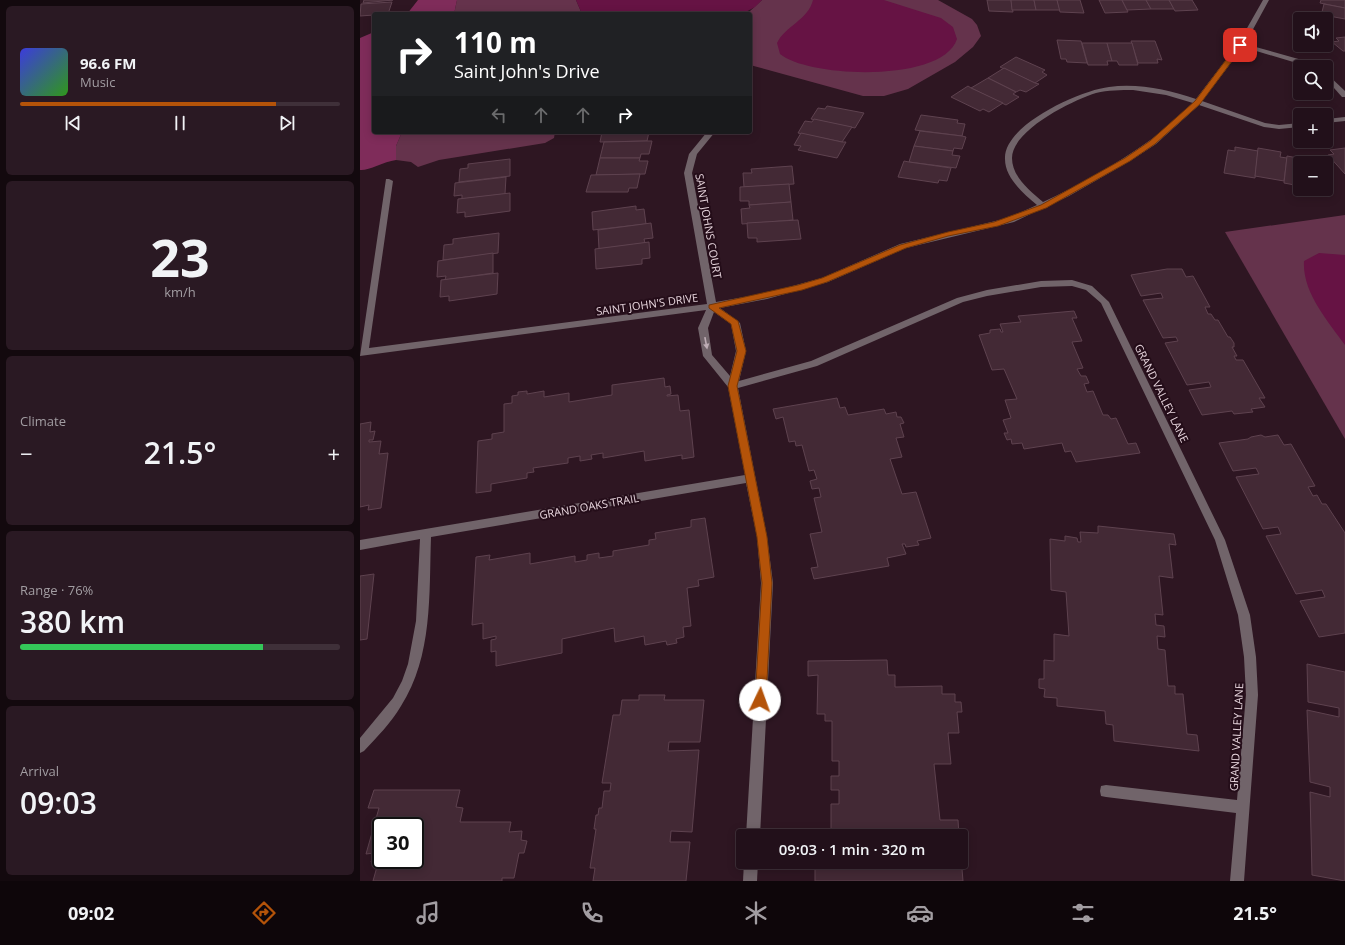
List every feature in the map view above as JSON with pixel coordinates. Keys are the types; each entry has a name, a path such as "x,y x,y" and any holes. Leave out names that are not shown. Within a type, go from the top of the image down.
{"street":[{"name":"SAINT JOHN'S DRIVE","path":"362,353 712,306 799,288 825,280 903,246 948,234 996,224 1044,206 1127,160 1153,142 1197,102 1240,45 1266,0"},
{"path":"1240,45 1296,60"},
{"path":"1333,82 1345,95"},
{"path":"1044,206 1022,188 1014,179 1010,166 1010,152 1017,136 1063,104 1092,92 1127,88 1158,92 1197,102 1264,125 1283,127 1293,126"},
{"path":"1333,120 1345,119"},
{"name":"SAINT JOHNS COURT","path":"709,134 702,140 693,154 688,173 712,306"},
{"path":"362,353 389,181"},
{"name":"GRAND VALLEY LANE","path":"733,386 814,364 960,300 983,293 1059,282 1082,284 1097,292 1105,302 1211,520 1227,559 1239,595 1247,636 1251,688 1237,881"},
{"path":"733,386 708,356 703,328 712,306 735,323 741,351 733,386 762,537 767,583 753,829"},
{"name":"GRAND OAKS TRAIL","path":"360,545 751,478"},
{"path":"360,747 397,702 414,666 421,624 426,534"},
{"path":"1106,791 1243,807"},
{"path":"750,881 751,869"}],"shaded area":[{"path":"418,0 457,0 454,12 409,12"},
{"path":"457,0 576,0 581,12 454,12"},
{"path":"576,0 762,0 755,7 746,12 581,12"},
{"path":"762,0 938,0 972,19 977,25 981,36 973,47 955,62 908,89 884,96 863,96 752,66 752,12 747,12"},
{"path":"813,0 884,0 941,18 953,27 957,39 947,53 928,63 902,69 874,72 845,71 818,68 795,62 780,54 777,43 785,32 802,18"},
{"path":"372,33 372,134 401,134 396,146 396,160 363,170 360,170 360,38"},
{"path":"401,134 555,134 554,138 545,143 439,160 418,167 411,162 396,160 396,146"},
{"path":"1345,215 1345,439 1225,232"},
{"path":"1319,253 1345,255 1345,345 1317,306 1307,284 1304,273 1304,261"}],"building":[{"path":"364,0 393,0 363,3"},
{"path":"987,0 1011,0 1013,12 989,11"},
{"path":"1011,0 1034,0 1036,10 1012,10"},
{"path":"1034,0 1057,0 1060,10 1036,10"},
{"path":"1057,0 1080,0 1084,13 1060,12"},
{"path":"1099,0 1122,0 1128,12 1105,13"},
{"path":"1122,0 1146,0 1151,9 1127,10"},
{"path":"1146,0 1169,0 1174,9 1151,9"},
{"path":"1169,0 1192,0 1198,10 1175,11"},
{"path":"1321,0 1345,0 1345,8 1320,3"},
{"path":"392,2 389,12 372,12 372,15 360,16 361,4"},
{"path":"1324,4 1345,8 1345,19 1333,17 1333,12 1322,12"},
{"path":"1345,37 1345,51 1333,43 1339,41 1336,38"},
{"path":"1057,40 1081,41 1087,63 1067,62 1066,59 1061,59"},
{"path":"1131,41 1155,41 1162,60 1157,59 1158,63 1138,63"},
{"path":"1082,43 1107,43 1112,61 1107,61 1108,65 1088,65"},
{"path":"1107,43 1132,43 1138,65 1119,65 1117,61 1112,61"},
{"path":"1016,57 1045,70 1042,72 1047,75 1035,83 1000,67"},
{"path":"1004,68 1039,84 1026,92 1020,90 1016,92 988,78"},
{"path":"988,78 1016,92 1013,94 1019,97 1006,105 971,88"},
{"path":"968,86 1003,103 989,112 983,109 980,111 951,97"},
{"path":"827,106 864,113 855,128 811,119 818,108 825,109"},
{"path":"921,115 958,120 957,123 965,124 962,136 915,130"},
{"path":"814,119 852,127 842,142 798,133 805,121 812,122"},
{"path":"920,131 966,137 962,149 954,148 953,151 914,146"},
{"path":"801,133 846,142 837,158 798,150 801,146 794,145"},
{"path":"602,134 649,134 647,141 600,142"},
{"path":"652,141 649,154 641,154 640,158 600,158 604,142"},
{"path":"914,146 953,151 952,155 960,156 956,168 909,162"},
{"path":"1235,147 1258,151 1255,178 1224,173 1228,150 1235,151"},
{"path":"1258,148 1281,152 1280,157 1287,158 1284,181 1255,176"},
{"path":"1345,148 1345,174 1333,161 1333,156 1328,155 1334,154 1330,150"},
{"path":"1287,156 1293,157 1293,185 1284,183"},
{"path":"600,158 640,158 639,161 648,161 645,174 596,175"},
{"path":"510,159 510,176 459,182 460,169 468,168 468,164"},
{"path":"904,161 951,168 947,181 939,180 938,183 898,177"},
{"path":"792,166 794,184 744,187 743,173 752,173 751,169"},
{"path":"640,174 637,188 629,188 628,192 586,192 591,175"},
{"path":"506,177 505,194 462,199 462,195 454,196 455,183"},
{"path":"789,184 791,202 749,205 749,201 740,201 740,187"},
{"path":"510,193 510,211 465,217 465,212 457,213 458,199"},
{"path":"791,202 793,220 742,224 741,209 750,208 749,205"},
{"path":"636,206 636,210 644,209 646,224 593,230 592,212"},
{"path":"798,220 801,239 757,242 757,238 748,238 747,223"},
{"path":"651,223 653,238 644,239 645,243 599,249 598,230"},
{"path":"499,233 498,253 443,260 444,245 453,244 453,239"},
{"path":"649,242 650,258 642,259 642,264 596,269 595,249"},
{"path":"493,253 493,273 445,280 446,276 437,277 438,261"},
{"path":"1167,269 1182,269 1186,277 1193,276 1210,307 1205,307 1208,314 1211,314 1215,320 1218,320 1228,337 1230,337 1234,343 1234,347 1232,347 1237,356 1234,356 1236,360 1243,360 1265,398 1259,398 1265,407 1251,409 1253,412 1234,414 1232,411 1202,415 1189,390 1211,387 1209,382 1187,385 1165,343 1178,341 1176,337 1163,338 1143,300 1163,298 1161,293 1141,296 1131,275"},
{"path":"498,273 497,294 449,301 449,296 440,297 441,280"},
{"path":"1074,311 1077,318 1072,318 1082,341 1072,342 1083,368 1077,369 1081,376 1086,376 1089,383 1084,384 1087,392 1093,391 1103,415 1108,415 1111,419 1116,418 1128,444 1136,443 1140,453 1076,462 1071,451 1065,452 1062,443 1024,449 1022,443 1012,444 1011,439 1007,440 1004,433 1008,433 1003,420 1011,418 1005,400 1017,399 1004,369 992,370 979,335 990,333 990,330 1000,329 1001,332 1003,332 1000,324 1021,322 1018,316"},
{"path":"664,378 665,387 670,386 671,394 667,396 678,395 680,411 689,410 694,457 682,459 682,455 645,461 644,451 603,458 603,453 591,455 592,459 580,461 580,456 568,458 568,463 533,468 534,472 527,473 527,478 491,484 491,491 476,493 478,441 492,439 492,434 504,432 504,404 512,403 512,396 518,395 518,392 527,391 527,394 544,391 544,397 569,393 569,402 612,395 612,385"},
{"path":"837,398 840,408 845,407 848,415 884,409 886,414 896,412 897,417 901,417 904,423 900,424 904,437 896,438 902,457 890,459 902,494 916,492 931,538 917,541 919,545 906,547 905,544 902,544 906,554 887,558 889,566 814,579 811,568 818,567 810,534 822,532 814,498 821,497 819,488 812,489 810,481 817,479 814,470 809,471 802,445 796,446 795,441 789,442 783,417 776,419 773,409"},
{"path":"371,422 370,432 375,431 373,440 369,440 369,442 381,441 379,454 388,453 381,508 368,510 369,505 360,507 360,424"},
{"path":"1261,435 1265,437 1278,435 1284,445 1291,444 1315,486 1308,487 1313,496 1317,495 1322,504 1326,504 1345,533 1345,633 1319,637 1300,601 1325,597 1322,590 1296,594 1266,536 1281,534 1278,527 1263,529 1236,477 1259,474 1256,468 1233,471 1219,443 1248,439"},
{"path":"705,518 714,577 698,580 699,586 687,588 691,626 683,627 684,637 676,639 677,643 667,645 666,641 645,645 644,636 615,642 614,628 562,639 562,653 496,666 496,651 491,652 491,640 496,639 496,636 483,639 483,623 472,625 476,557 490,555 489,560 530,553 530,564 575,556 575,562 587,560 587,555 599,553 599,558 613,556 613,551 649,545 649,540 656,539 655,533 691,527 691,520"},
{"path":"1098,526 1174,534 1176,545 1169,544 1173,578 1159,576 1163,615 1155,614 1156,625 1164,626 1165,637 1157,636 1158,649 1165,650 1168,686 1175,686 1175,694 1183,694 1187,734 1197,735 1199,751 1114,741 1113,725 1106,724 1105,711 1057,706 1057,698 1044,697 1045,689 1039,688 1039,679 1044,679 1044,660 1054,661 1054,634 1069,636 1066,592 1051,590 1050,539 1065,541 1065,536 1077,538 1078,542 1081,542 1080,532 1098,533"},
{"path":"374,574 367,639 360,640 360,576"},
{"path":"887,660 888,675 895,675 895,687 942,686 942,694 955,694 955,702 961,702 962,712 957,712 959,733 948,733 951,764 934,764 940,820 958,820 959,829 831,829 831,804 839,804 839,790 831,790 831,776 839,776 839,761 832,761 832,721 825,721 825,714 817,714 818,675 808,676 808,661"},
{"path":"1307,664 1345,672 1345,881 1312,875 1310,792 1330,797 1330,787 1310,782 1307,710 1339,717 1339,708 1308,702"},
{"path":"639,695 665,695 664,700 704,700 700,742 669,742 668,751 699,750 692,832 671,831 670,842 690,842 686,881 593,881 595,868 590,868 596,829 594,829 596,815 598,815 599,808 602,808 604,791 610,791 611,783 602,783 613,715 620,715 622,700 639,700"},
{"path":"374,790 460,790 456,807 463,808 460,822 511,822 509,832 522,831 521,840 527,841 524,853 519,853 514,878 502,878 502,881 373,881 376,869 424,869 424,817 376,817 379,808 368,808"},
{"path":"372,833 372,853 366,854"},
{"path":"815,869 962,869 963,881 815,881"}],"route":[{"path":"760,700 767,583 762,537 733,386 741,351 735,323 712,306 767,296 799,288 825,280 903,246 1011,220 1044,206 1127,160 1153,142 1178,121 1197,102 1240,45"}]}
